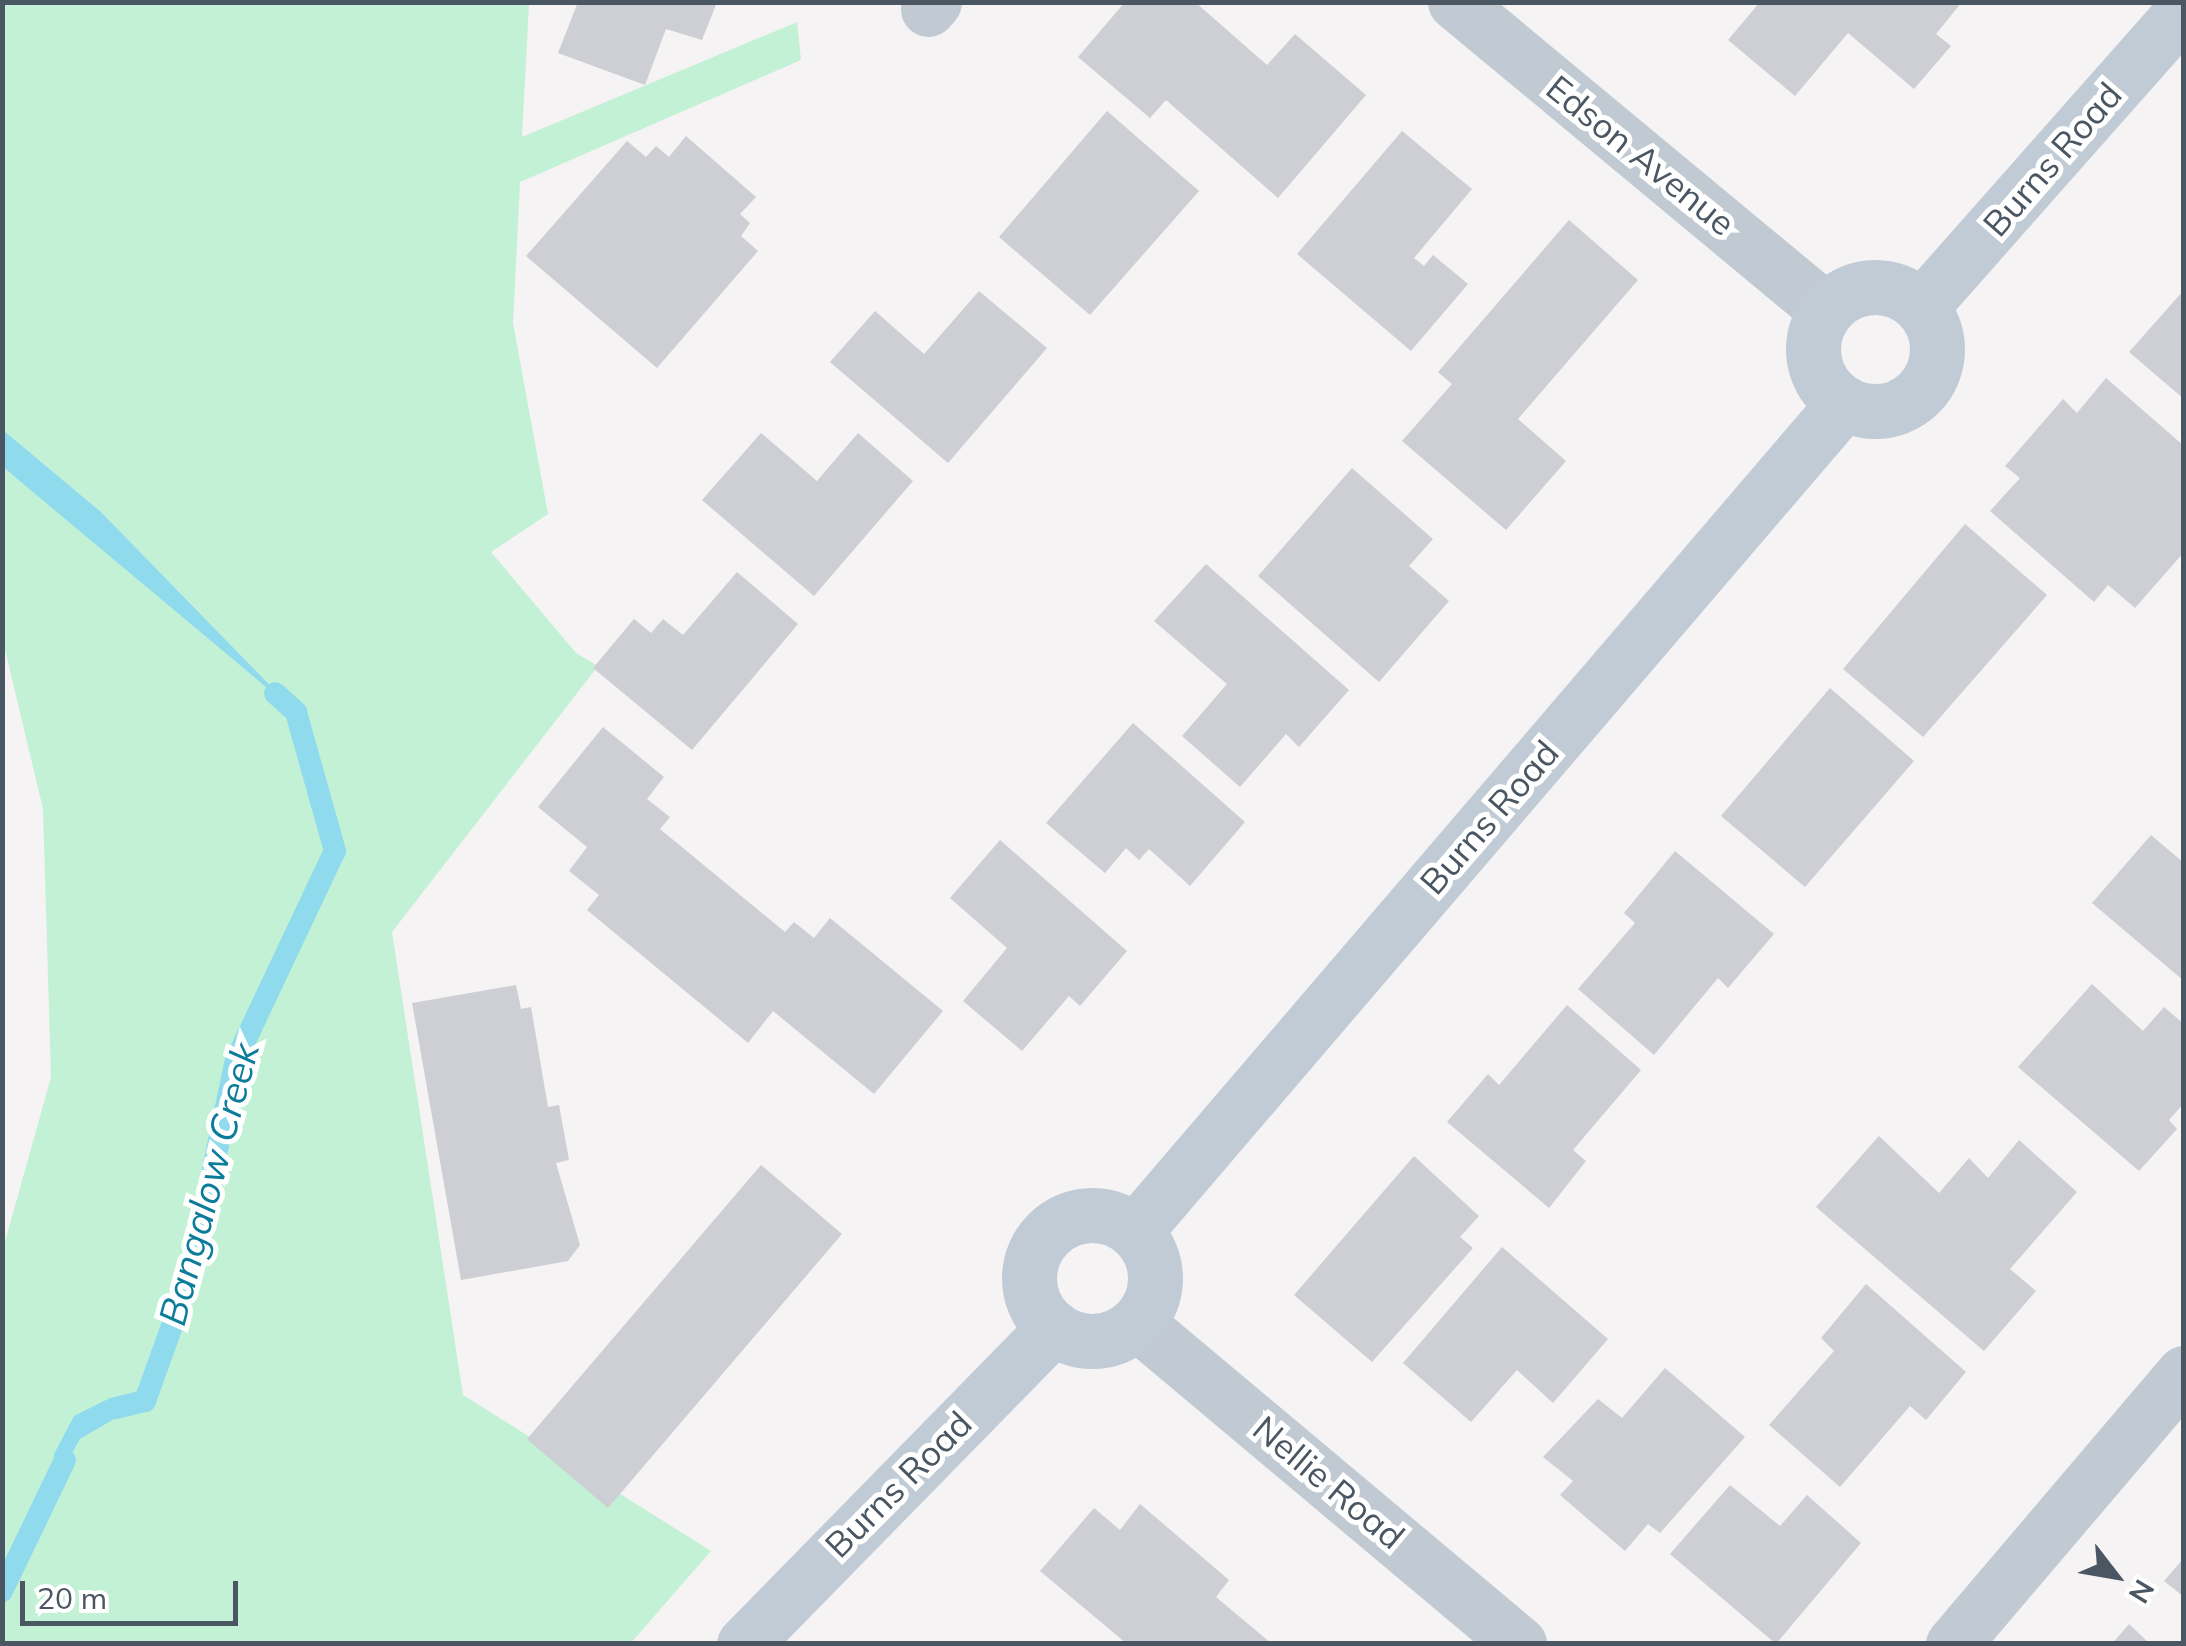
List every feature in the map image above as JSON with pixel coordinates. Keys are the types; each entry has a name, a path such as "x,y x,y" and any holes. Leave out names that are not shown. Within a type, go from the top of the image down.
{"street":[{"name":"Edson Avenue","path":"1455,2 1825,309"},
{"name":"Burns Road","path":"1921,308 2184,10"},
{"path":"1873,287 1900,291 1921,308 1937,349 1921,390 1884,411 1844,403 1824,385 1813,360 1814,333 1825,309 1847,292 1873,287"},
{"name":"Burns Road","path":"1136,1231 1844,403"},
{"path":"1096,1215 1136,1231 1154,1262 1155,1284 1137,1322 1102,1341 1082,1341 1054,1327 1030,1290 1031,1261 1045,1236 1068,1219 1096,1215"},
{"name":"Nellie Road","path":"1137,1322 1519,1644"},
{"name":"Burns Road","path":"744,1644 1054,1327"},
{"path":"1953,1644 2184,1374"}],"green space":[{"path":"3,3 529,3 522,137 797,22 801,60 520,182 513,323 548,514 491,552 576,653 598,666 392,932 463,1395 711,1551 630,1644 3,1643 3,1606 32,1535 3,1563 3,1249 51,1077 43,809 3,641 3,467 284,700 101,512 3,430","holes":["144,1401 80,1439 55,1482 74,1416"]}],"water":[{"path":"3,430 101,512 296,712 3,467"},
{"path":"110,1398 145,1401 80,1439 54,1485 54,1454 74,1416"},
{"path":"34,1532 3,1606 3,1563"}],"building":[{"path":"578,2 717,2 702,40 666,29 645,85 558,53"},
{"path":"1125,2 1195,2 1267,65 1295,34 1366,95 1278,198 1166,100 1150,118 1078,57"},
{"path":"1760,2 1962,2 1936,34 1951,46 1914,89 1848,33 1795,96 1728,40"},
{"path":"1107,111 1199,191 1090,315 999,237"},
{"path":"1402,131 1472,189 1414,258 1424,266 1433,255 1468,284 1411,351 1297,254"},
{"path":"686,136 756,197 740,214 750,223 741,236 758,251 657,368 526,256 627,141 646,157 656,146 669,157"},
{"path":"1569,220 1638,280 1518,419 1566,461 1506,530 1402,441 1452,384 1438,372"},
{"path":"2184,290 2184,399 2129,352"},
{"path":"979,291 1047,348 948,463 830,362 875,311 924,354"},
{"path":"2106,378 2184,446 2184,552 2135,608 2108,585 2094,602 1990,511 2020,478 2005,466 2063,399 2077,413"},
{"path":"761,433 817,481 858,433 913,481 814,596 702,500"},
{"path":"1352,468 1433,539 1409,566 1449,601 1379,682 1258,576"},
{"path":"1965,524 2047,595 1923,737 1843,669"},
{"path":"1206,564 1349,690 1299,747 1286,734 1240,787 1182,736 1227,684 1154,621"},
{"path":"737,572 798,624 692,750 593,668 634,619 651,633 663,619 683,635"},
{"path":"1830,688 1914,761 1805,887 1721,816"},
{"path":"1133,723 1245,822 1190,886 1149,849 1139,860 1126,848 1105,873 1046,823"},
{"path":"603,727 664,777 647,799 670,817 660,829 785,932 794,922 814,938 830,918 943,1011 874,1094 773,1011 748,1043 587,910 599,895 569,871 587,847 538,807"},
{"path":"2151,835 2184,863 2184,981 2092,903"},
{"path":"1000,840 1127,951 1080,1006 1069,996 1022,1051 963,1001 1007,948 950,898"},
{"path":"1675,851 1774,934 1728,988 1718,978 1654,1055 1578,989 1635,923 1624,913"},
{"path":"2092,984 2143,1031 2164,1007 2184,1024 2184,1103 2169,1120 2177,1129 2139,1171 2018,1067"},
{"path":"516,985 521,1009 531,1007 548,1107 559,1105 569,1160 556,1163 580,1245 568,1261 461,1280 412,1003"},
{"path":"1567,1005 1641,1070 1573,1150 1586,1161 1549,1208 1447,1122 1488,1074 1499,1085"},
{"path":"1879,1136 1939,1193 1969,1158 1988,1178 2019,1140 2077,1192 2010,1269 2036,1291 1984,1351 1816,1207"},
{"path":"1414,1156 1479,1216 1460,1237 1473,1248 1372,1362 1294,1295"},
{"path":"761,1165 842,1234 608,1508 527,1439"},
{"path":"1502,1247 1608,1339 1553,1403 1517,1370 1471,1422 1403,1363"},
{"path":"1866,1284 1966,1372 1926,1420 1910,1406 1840,1487 1769,1425 1834,1351 1821,1338"},
{"path":"1665,1368 1745,1437 1660,1533 1648,1524 1625,1551 1560,1495 1573,1481 1543,1457 1598,1399 1622,1418"},
{"path":"1730,1485 1780,1526 1807,1495 1861,1543 1776,1644 1670,1554"},
{"path":"1140,1504 1229,1580 1216,1597 1272,1644 1127,1644 1040,1571 1094,1508 1120,1530"},
{"path":"2184,1558 2184,1597 2164,1581"},
{"path":"2129,1624 2150,1644 2112,1644"}],"waterway":[{"name":"Bangalow Creek","path":"116,1408 145,1401 191,1273 236,1060 335,851 296,712 275,693"},
{"name":"Bangalow Creek","path":"2,1591 65,1460"}]}
